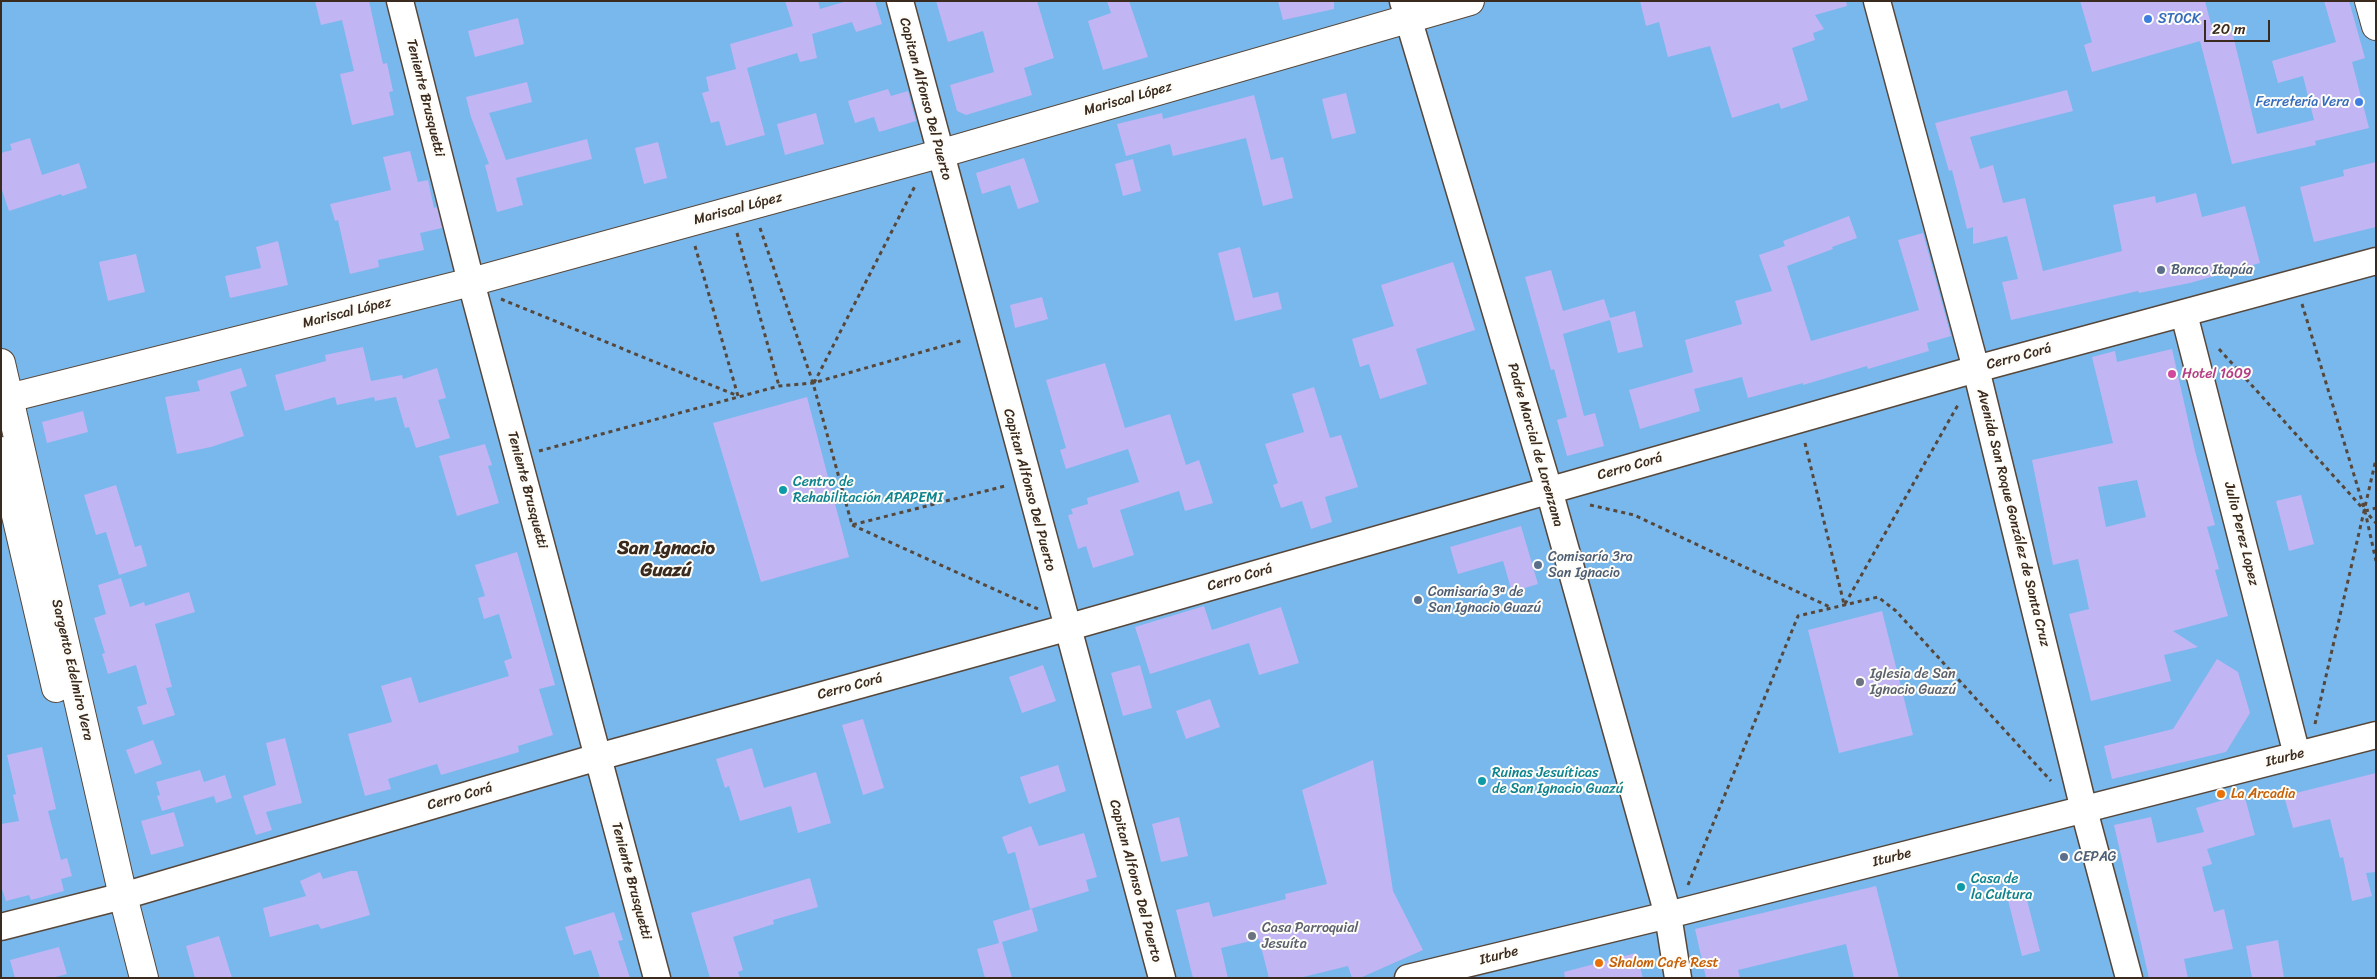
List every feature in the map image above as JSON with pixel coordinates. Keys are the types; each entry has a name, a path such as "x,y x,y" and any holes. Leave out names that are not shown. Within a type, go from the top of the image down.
{"main road":[{"name":"Mariscal López","path":"6,399 471,282 939,154 1406,10 1470,1"},
{"path":"2369,1 2376,26"},
{"name":"Sargento Edelmiro Vera","path":"1,363 6,399 114,898 125,978"},
{"name":"Sargento Edelmiro Vera","path":"1,451 114,898 144,978"}],"street":[{"name":"Teniente Brusquetti","path":"400,1 471,282 657,978"},
{"name":"Capitan Alfonso Del Puerto","path":"900,1 1066,628 1162,978"},
{"name":"Avenida San Roque González de Santa Cruz","path":"1877,1 1976,369 2084,810 2129,978"},
{"name":"Padre Marcial de Lorenzana","path":"1406,10 1549,490 1668,915 1678,978"},
{"name":"Cerro Corá","path":"1,927 114,898 598,757 1066,628 1976,369 2376,261"},
{"name":"Julio Perez Lopez","path":"2184,314 2298,755"},
{"name":"Iturbe","path":"1408,978 1668,915 2376,735"}],"path":[{"path":"813,383 917,182"},
{"path":"760,227 813,383 852,525"},
{"path":"737,233 780,386"},
{"path":"694,244 739,397"},
{"path":"496,297 739,397"},
{"path":"2301,300 2365,511 2376,561"},
{"path":"535,452 780,386 813,383 964,340"},
{"path":"2216,345 2376,523"},
{"path":"1844,605 1962,398"},
{"path":"1798,420 1844,605"},
{"path":"2313,732 2376,459"},
{"path":"852,525 1006,486"},
{"path":"1590,505 1634,515 1832,608"},
{"path":"2365,511 2376,508"},
{"path":"852,525 1041,611"},
{"path":"1687,888 1798,616 1878,597 1896,611 2055,786"}],"water":[{"path":"1,1 2376,1 2376,978 1,978"}],"building":[{"path":"315,1 369,1 383,64 387,63 393,91 389,92 394,115 352,125 340,74 354,71 342,20 321,25"},
{"path":"785,1 818,1 820,9 847,1 875,1 882,24 856,32 852,22 812,34 817,58 800,62 797,53 747,68 765,135 726,146 719,121 711,123 702,93 709,91 706,77 736,69 730,44 793,26"},
{"path":"936,1 1037,1 1054,58 1024,68 1032,95 966,115 957,111 950,85 994,72 983,31 948,42"},
{"path":"1107,1 1129,1 1148,57 1103,70 1088,21 1111,13"},
{"path":"1278,1 1334,1 1334,9 1283,20"},
{"path":"1640,1 1846,1 1847,6 1815,15 1824,29 1813,33 1815,40 1792,48 1808,100 1781,109 1779,103 1732,118 1710,46 1668,57 1659,22 1646,26"},
{"path":"2080,1 2205,1 2212,28 2230,23 2257,134 2314,120 2303,76 2278,83 2272,61 2336,42 2324,1 2349,1 2365,58 2352,62 2369,128 2315,141 2316,145 2232,164 2200,41 2092,72 2084,45 2092,42"},
{"path":"518,18 524,44 475,57 468,31"},
{"path":"527,82 532,102 489,113 506,160 587,139 592,159 516,178 523,205 497,212 485,165 489,164 471,117 466,97"},
{"path":"888,89 891,96 908,91 916,121 879,132 874,117 855,123 848,101"},
{"path":"2067,90 2073,111 1970,137 1980,169 1993,165 2003,203 2025,198 2043,271 2122,251 2113,205 2155,196 2156,203 2196,193 2202,217 2245,206 2260,263 2190,283 2139,293 2138,291 2011,320 2002,282 2018,279 2007,236 1973,244 1973,227 1967,229 1952,170 1949,171 1935,123"},
{"path":"1346,93 1356,133 1332,139 1322,99"},
{"path":"1254,95 1271,160 1283,157 1293,198 1263,206 1246,138 1173,156 1170,144 1126,156 1117,124 1162,113 1163,119"},
{"path":"816,113 824,144 785,155 777,124"},
{"path":"30,138 42,175 79,163 87,188 62,196 61,194 9,211 1,187 1,153 12,150 10,144"},
{"path":"658,142 667,178 644,184 635,148"},
{"path":"410,151 418,182 428,180 434,208 437,207 442,228 420,233 424,250 378,260 379,267 350,274 338,220 335,221 330,204 391,190 383,157"},
{"path":"1024,158 1039,202 1018,209 1010,185 982,194 976,173"},
{"path":"1133,159 1141,191 1123,196 1115,164"},
{"path":"2376,162 2376,227 2314,242 2300,187 2344,176 2343,170"},
{"path":"1849,216 1857,238 1787,266 1811,341 1919,310 1898,240 1923,233 1951,336 1927,343 1929,351 1868,369 1867,366 1803,385 1803,383 1748,398 1742,377 1694,389 1700,411 1640,429 1629,390 1693,372 1685,340 1742,324 1735,301 1772,291 1759,255 1785,246 1783,241"},
{"path":"278,241 288,285 230,298 225,276 261,268 256,247"},
{"path":"1240,247 1253,298 1278,292 1282,309 1235,321 1218,253"},
{"path":"136,254 145,292 108,301 99,262"},
{"path":"1453,262 1475,330 1416,349 1427,384 1380,399 1369,364 1360,367 1352,339 1394,326 1381,285"},
{"path":"1551,270 1563,311 1604,299 1610,318 1635,311 1643,347 1618,353 1610,320 1563,334 1584,416 1595,413 1604,446 1567,456 1557,420 1567,417 1554,369 1551,370 1525,277"},
{"path":"1042,297 1048,319 1015,328 1010,305"},
{"path":"363,347 371,381 402,375 403,379 437,368 446,398 438,400 450,438 416,448 409,427 405,428 396,397 375,401 374,397 337,405 335,397 285,411 275,375 326,361 325,355"},
{"path":"2172,349 2195,451 2215,525 2207,527 2219,569 2215,570 2228,616 2173,631 2198,647 2164,655 2171,681 2091,701 2069,614 2089,609 2078,559 2053,565 2032,460 2113,443 2092,357 2115,351 2117,362","holes":["2137,480 2146,517 2106,527 2098,487"]},
{"path":"1105,363 1125,428 1170,414 1186,465 1199,460 1213,503 1185,511 1179,491 1120,510 1134,555 1093,568 1086,546 1078,549 1068,515 1073,514 1071,509 1088,504 1087,498 1139,482 1128,449 1066,469 1060,450 1066,448 1046,380"},
{"path":"241,368 247,386 230,392 244,436 211,447 177,454 165,397 200,391 197,381"},
{"path":"1314,387 1330,438 1341,435 1358,487 1325,497 1332,522 1311,529 1302,501 1281,508 1273,485 1278,483 1265,444 1304,432 1292,394"},
{"name":"Centro de Rehabilitación APAPEMI","path":"807,397 849,557 761,582 713,423"},
{"path":"83,411 88,432 47,443 42,422"},
{"path":"485,444 492,465 488,466 499,503 457,516 439,456"},
{"path":"116,485 135,547 141,545 147,566 119,575 106,532 96,535 84,495"},
{"path":"2301,495 2314,544 2289,551 2276,501"},
{"path":"1521,526 1538,584 1512,592 1503,561 1458,574 1450,547"},
{"path":"517,552 555,685 539,689 553,735 518,746 519,752 441,775 437,764 388,779 391,789 365,796 348,734 392,722 381,686 411,677 419,703 509,676 504,661 512,658 499,614 484,619 478,598 485,596 475,565"},
{"path":"121,578 130,607 144,602 145,606 189,592 195,612 155,624 172,687 166,688 175,715 143,725 137,707 147,704 136,665 108,674 102,654 105,653 94,618 106,614 98,585"},
{"path":"1204,606 1212,630 1281,607 1299,663 1259,675 1249,643 1150,674 1135,627"},
{"name":"Iglesia de San Ignacio Guazú","path":"1882,611 1913,735 1839,753 1808,630"},
{"path":"2217,659 2238,672 2250,713 2226,752 2112,779 2104,746 2173,729"},
{"path":"1043,665 1056,701 1022,713 1009,677"},
{"path":"1140,665 1152,708 1123,716 1111,673"},
{"path":"1210,699 1220,727 1186,739 1176,711"},
{"path":"863,719 884,788 863,795 842,725"},
{"path":"285,738 302,803 266,812 272,830 256,835 243,796 276,785 266,743"},
{"path":"153,740 162,764 135,774 126,750"},
{"path":"42,747 56,809 48,811 61,860 67,858 72,876 61,879 64,891 31,900 29,895 6,901 1,886 1,824 19,821 13,795 16,794 7,755"},
{"path":"752,748 764,788 816,772 831,823 798,833 791,806 740,821 729,786 725,788 716,759"},
{"path":"1373,760 1393,891 1423,950 1360,978 1352,978 1348,966 1299,978 1269,978 1259,939 1221,948 1228,978 1193,978 1176,910 1209,902 1213,917 1286,899 1285,894 1327,884 1302,790"},
{"path":"1058,765 1066,791 1029,804 1020,777"},
{"path":"200,770 204,782 225,775 232,798 216,803 214,796 162,811 157,796 160,795 156,782"},
{"path":"2376,773 2376,872 2366,873 2372,896 2352,901 2343,857 2340,858 2330,819 2293,828 2284,796"},
{"path":"2244,794 2255,835 2207,849 2212,864 2202,867 2214,912 2224,909 2233,949 2184,959 2188,978 2149,978 2114,825 2151,817 2157,843 2204,832 2196,808"},
{"path":"174,812 184,846 151,855 141,821"},
{"path":"1179,817 1188,856 1161,862 1152,824"},
{"path":"1031,826 1039,846 1084,833 1097,877 1086,880 1089,891 1030,909 1015,852 1008,854 1002,837"},
{"path":"350,871 357,871 370,915 321,929 318,924 270,937 263,908 306,896 300,881 320,872 323,879"},
{"path":"810,878 818,907 773,920 774,924 733,937 743,970 738,972 740,978 710,978 691,913"},
{"path":"1876,886 1899,978 1854,978 1846,944 1738,970 1740,978 1706,978 1695,929"},
{"path":"2026,896 2040,951 2022,956 2008,900"},
{"path":"1032,909 1038,931 1002,942 1012,978 985,978 977,949 999,943 993,921"},
{"path":"614,912 623,940 618,941 630,978 600,978 591,950 574,955 565,927"},
{"path":"219,936 232,978 195,978 186,946"},
{"path":"2278,940 2284,978 2252,978 2246,946"},
{"path":"59,947 67,974 52,978 15,978 10,960"},
{"path":"1636,953 1643,978 1565,978 1564,972"}],"place":[{"name":"STOCK","path":"2148,19"},
{"name":"Ferretería Vera","path":"2359,102"},
{"name":"Banco Itapúa","path":"2161,270"},
{"name":"Hotel 1609","path":"2172,374"},
{"name":"Centro de Rehabilitación APAPEMI","path":"783,490"},
{"name":"Comisaría 3ra San Ignacio","path":"1538,565"},
{"name":"Comisaría 3ª de San Ignacio Guazú","path":"1418,600"},
{"name":"Iglesia de San Ignacio Guazú","path":"1860,682"},
{"name":"Ruinas Jesuíticas de San Ignacio Guazú","path":"1482,781"},
{"name":"La Arcadia","path":"2221,794"},
{"name":"CEPAG","path":"2064,857"},
{"name":"Casa de la Cultura","path":"1961,887"},
{"name":"Casa Parroquial Jesuíta","path":"1252,936"},
{"name":"Shalom Cafe Rest","path":"1599,963"}],"district":[{"name":"San Ignacio Guazú","path":"666,560"}]}
